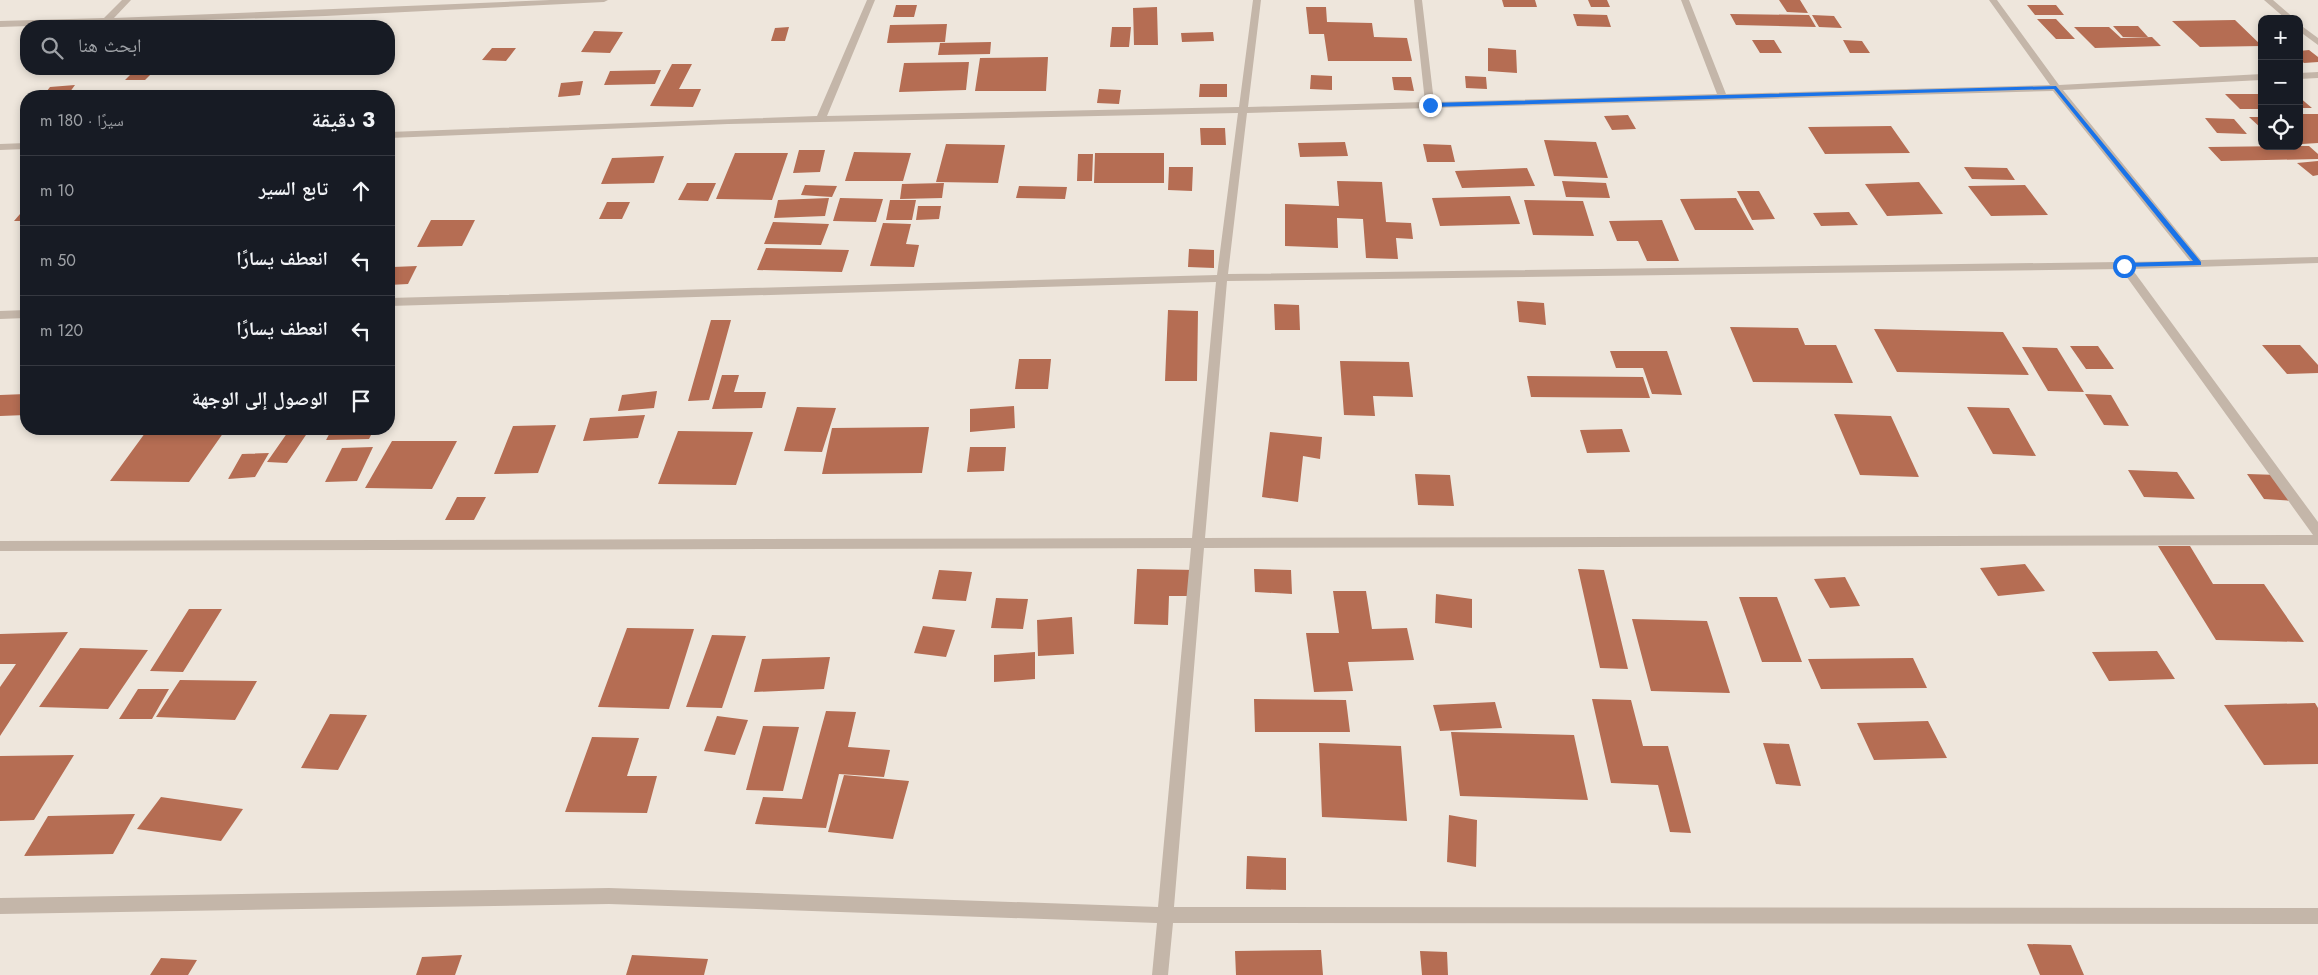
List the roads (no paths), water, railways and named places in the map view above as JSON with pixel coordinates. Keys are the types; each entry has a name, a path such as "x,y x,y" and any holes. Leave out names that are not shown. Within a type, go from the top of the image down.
{"street":[{"path":"107,20 127,0"},
{"path":"107,20 325,13 604,0"},
{"path":"821,119 871,0"},
{"path":"1160,975 1222,278 1245,110 1257,0"},
{"path":"1418,0 1430,105"},
{"path":"1685,0 1723,97"},
{"path":"1993,0 2056,88 2198,263"},
{"path":"2268,0 2286,15"},
{"path":"0,24 20,23"},
{"path":"2303,29 2318,42"},
{"path":"2303,76 2318,75"},
{"path":"395,135 821,119 1245,110 2056,88 2258,77"},
{"path":"0,147 20,146"},
{"path":"395,302 1222,278 2124,266 2318,260"},
{"path":"2124,266 2318,532"},
{"path":"0,315 20,314"},
{"path":"0,546 2318,540"},
{"path":"0,906 609,896 1165,915 2318,916"}]}
